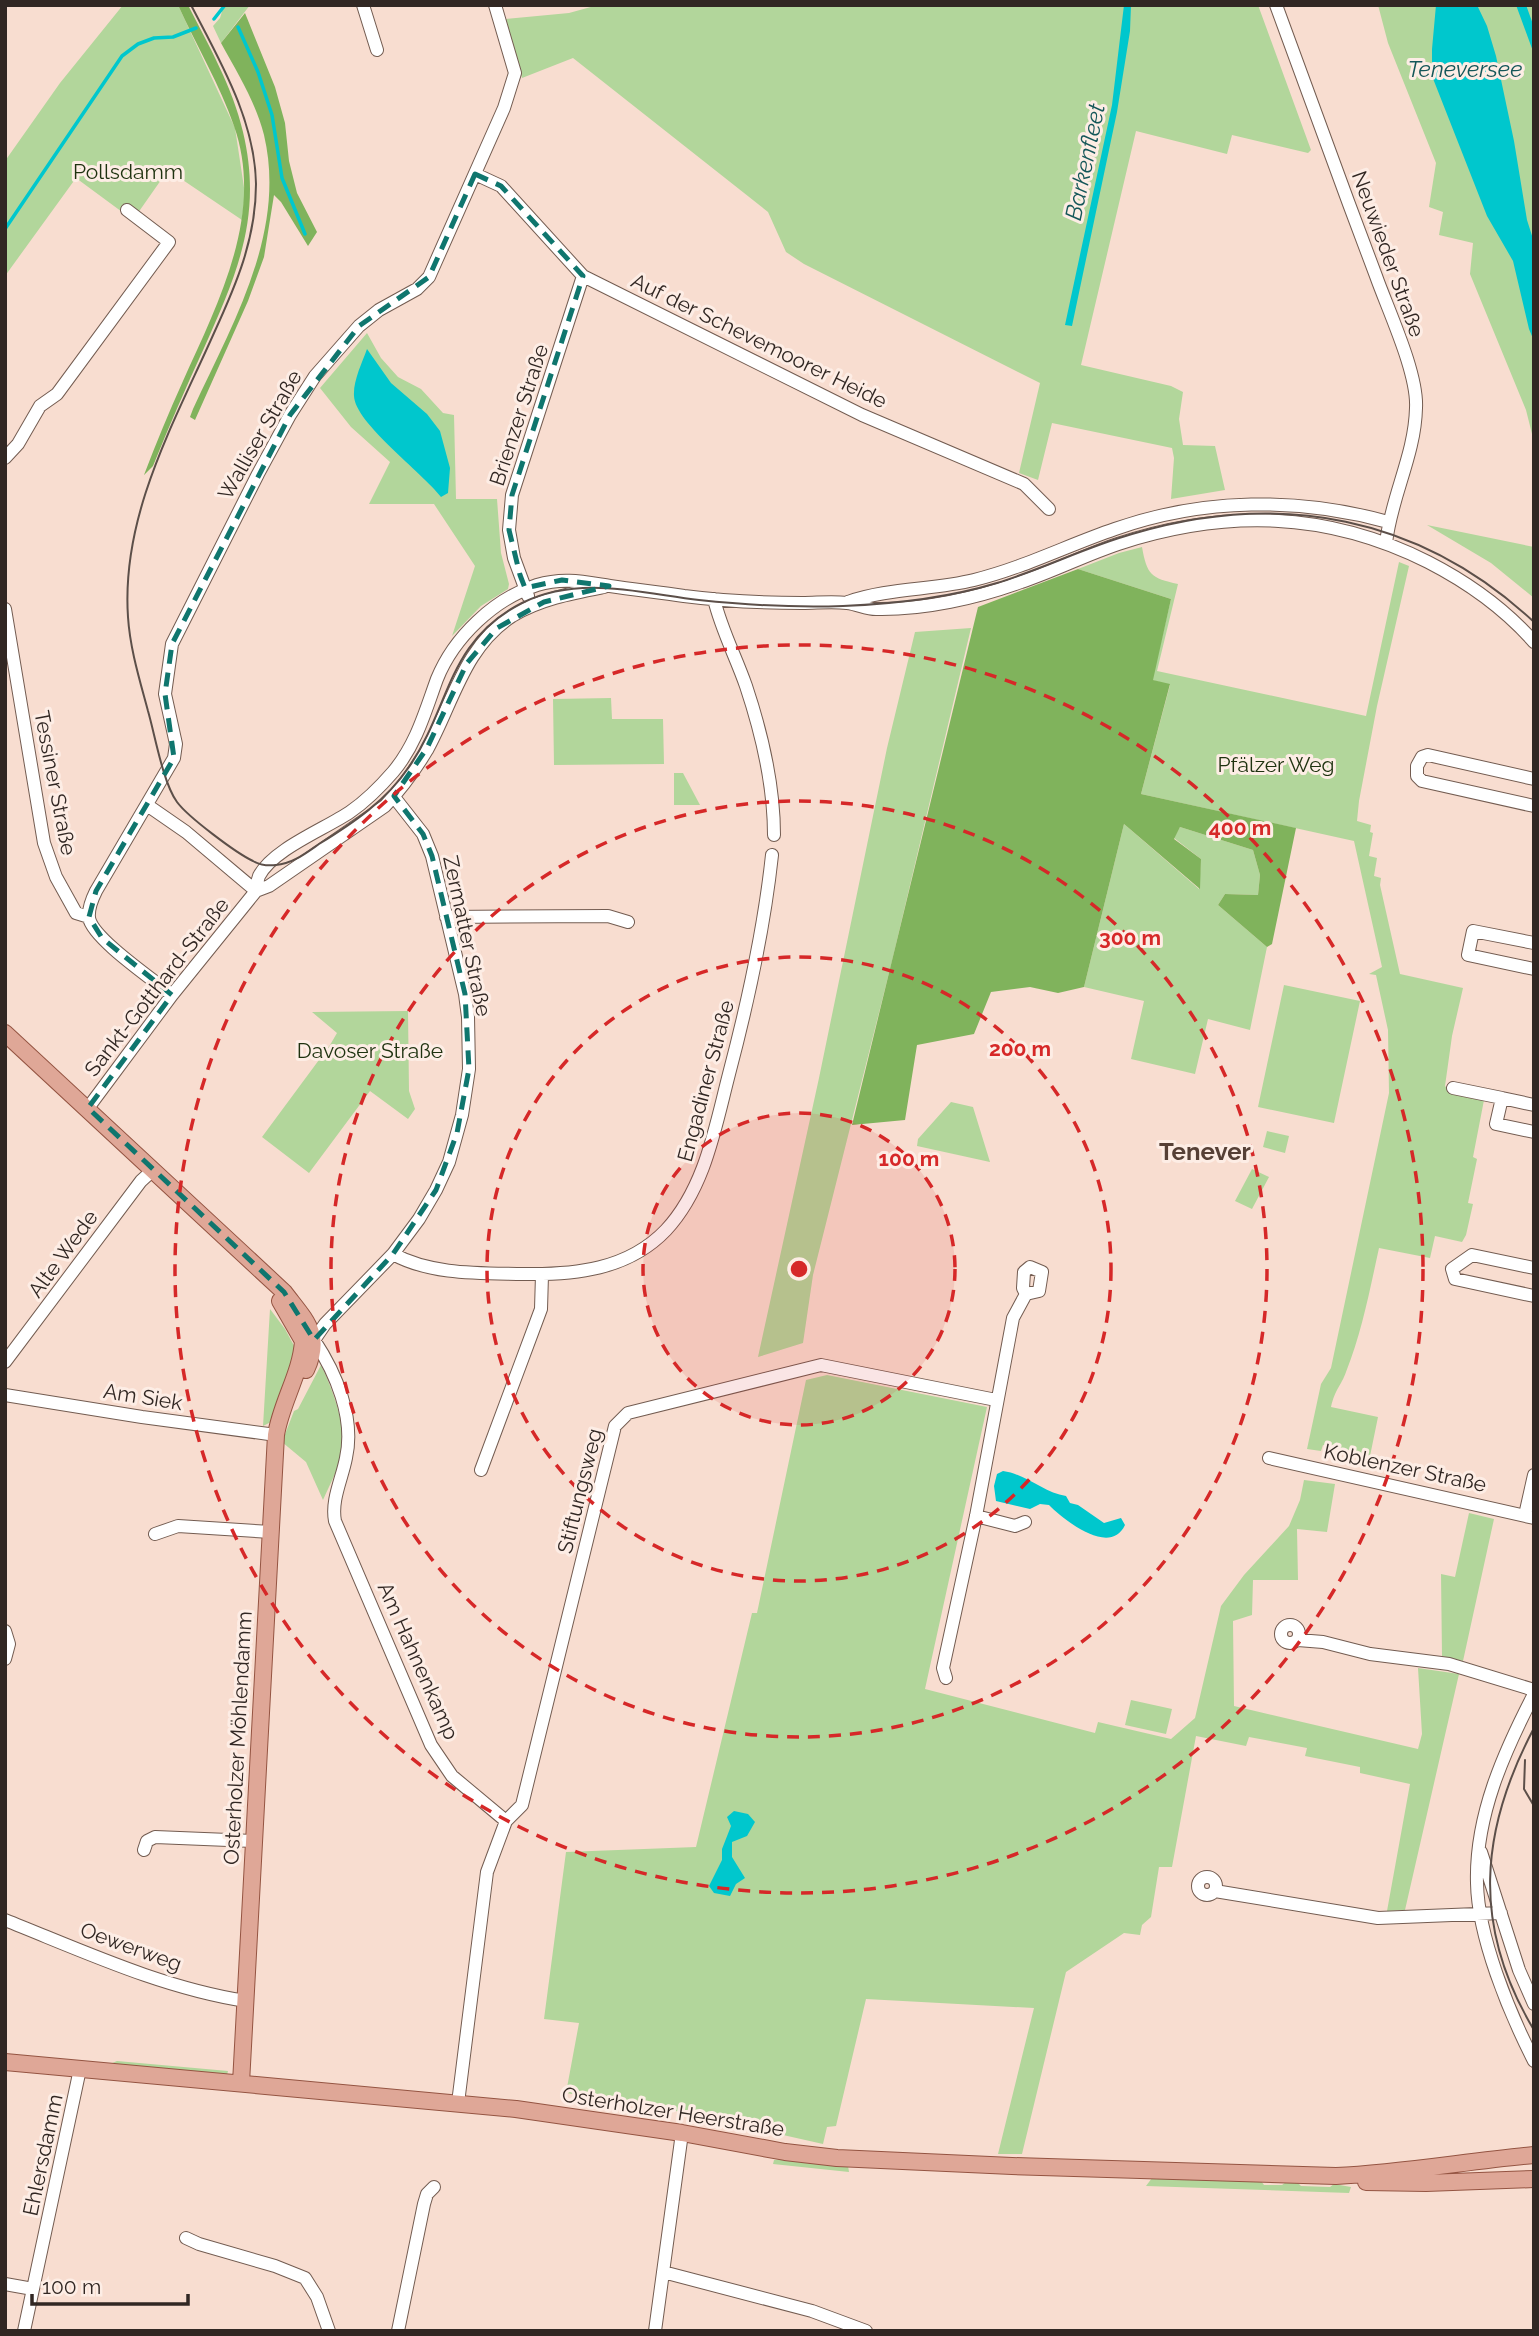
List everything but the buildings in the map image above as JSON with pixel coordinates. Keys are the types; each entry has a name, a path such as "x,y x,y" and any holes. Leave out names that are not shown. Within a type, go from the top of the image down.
{"main road":[{"path":"5,1032 284,1292 308,1323 309,1341"},
{"name":"Osterholzer Möhlendamm","path":"241,2083 276,1436 286,1397 304,1373 314,1350 309,1341"},
{"name":"Osterholzer Heerstraße","path":"5,2062 563,2115 836,2158 1026,2167 1336,2176 1534,2155"},
{"name":"Osterholzer Heerstraße","path":"1336,2176 1376,2184 1534,2179"}],"street":[{"path":"363,5 377,50"},
{"name":"Walliser Straße","path":"89,917 96,891 174,758 176,744 165,694 172,643 258,474 315,376 359,326 379,310 417,289 429,276 475,174 507,101 515,74 495,5"},
{"name":"Neuwieder Straße","path":"1276,5 1394,324 1415,391 1417,407 1410,448 1396,503 1388,522 1385,543"},
{"name":"Auf der Schevemoorer Heide","path":"475,174 501,186 583,276 862,415 1024,484 1049,509"},
{"path":"5,458 18,444 40,406 58,394 169,242 127,210"},
{"name":"Brienzer Straße","path":"533,606 514,558 509,530 512,495 583,276"},
{"name":"Sankt-Gotthard-Straße","path":"847,603 871,594 912,591 974,580 1013,568 1113,529 1166,514 1240,505 1287,504 1325,508 1388,522"},
{"name":"Sankt-Gotthard-Straße","path":"88,1108 172,995 256,891 260,876 274,860 294,845 351,812 371,796 395,770 415,738 439,675 458,644 480,620 504,600 526,590 562,580 582,580 714,599 847,603 873,609 917,606 982,594 1018,584 1116,545 1161,532 1219,522 1294,521 1326,525 1385,543 1454,575 1499,608 1534,642"},
{"name":"Sankt-Gotthard-Straße","path":"256,891 269,886 385,806 394,797 428,748 467,663 498,628 513,616 533,606 574,593 609,586"},
{"path":"714,599 718,616 746,685 760,734 773,805 774,835"},
{"name":"Tessiner Straße","path":"5,610 44,843 55,877 76,913 89,917 102,938 172,995"},
{"path":"1534,779 1428,755 1422,757 1417,766 1417,776 1422,781 1534,806"},
{"name":"Zermatter Straße","path":"309,1341 393,1254 436,1190 449,1162 457,1133 469,1069 468,1017 432,856 423,834 394,797"},
{"path":"147,805 186,832 256,891"},
{"path":"294,845 294,854 302,862"},
{"name":"Engadiner Straße","path":"393,1254 408,1262 437,1268 483,1273 573,1274 627,1258 665,1231 700,1178 712,1142 747,1006 762,933 772,855"},
{"path":"446,917 608,916 628,922"},
{"path":"1534,943 1473,930 1468,954 1534,969"},
{"path":"1454,1088 1534,1105"},
{"path":"1502,1098 1496,1124 1534,1132"},
{"name":"Alte Wede","path":"5,1362 141,1181 153,1170"},
{"path":"1534,1268 1472,1255 1452,1269 1455,1279 1534,1296"},
{"path":"481,1470 541,1309 542,1275"},
{"path":"946,1678 943,1668 976,1516 1013,1318 1026,1294"},
{"name":"Am Hahnenkamp","path":"309,1341 326,1359 336,1382 348,1435 348,1449 333,1508 335,1521 431,1745 452,1776 506,1821"},
{"name":"Stiftungsweg","path":"506,1821 522,1805 615,1426 628,1413 821,1365 996,1400"},
{"name":"Am Siek","path":"5,1395 276,1436"},
{"name":"Koblenzer Straße","path":"1269,1458 1529,1516"},
{"path":"1529,1516 1534,1475"},
{"path":"976,1516 1015,1526 1025,1522"},
{"path":"155,1534 178,1526 271,1532"},
{"path":"5,1631 9,1644 5,1659"},
{"path":"1298,1640 1322,1642 1370,1654 1449,1664 1534,1692 1512,1737 1490,1793 1483,1822 1476,1881 1480,1915 1516,2025 1534,2061"},
{"path":"458,2103 485,1882 506,1821"},
{"path":"144,1850 147,1841 155,1838 253,1841"},
{"path":"1480,1849 1519,1970 1534,2004"},
{"path":"1215,1891 1378,1918 1502,1913"},
{"name":"Oewerweg","path":"5,1920 161,1980 206,1994 246,2001"},
{"name":"Ehlersdamm","path":"24,2331 80,2069"},
{"path":"655,2331 682,2133"},
{"path":"398,2331 424,2204 427,2194 434,2187"},
{"path":"186,2238 305,2278 317,2297 329,2331"},
{"path":"663,2272 812,2311 866,2331"},
{"path":"5,2284 33,2289"}],"highlighted area":[{"path":"475,174 501,186 583,276 512,495 509,530 520,575 525,588 562,580 609,586 544,602 497,628 467,663 427,748 394,796 423,834 432,856 465,994 469,1069 457,1133 436,1190 393,1254 314,1340 284,1292 88,1108 172,995 102,938 89,917 96,891 174,758 165,694 172,644 290,415 359,326 429,277"}],"green space":[{"name":"Pollsdamm","path":"123,5 178,5 235,128 245,194 242,220 168,170 133,220 76,178 5,276 5,161 60,83"},
{"path":"178,5 188,5 233,99 243,132 250,191 243,244 227,295 153,466 144,475 223,289 241,225 244,192 242,159 234,126"},
{"path":"224,5 250,5 221,43 213,26 220,18"},
{"path":"598,5 1258,5 1311,150 1308,153 1232,135 1227,154 1136,131 1081,365 1171,386 1183,392 1179,419 1183,445 1215,446 1225,490 1171,499 1174,458 1172,448 1052,423 1038,480 1019,473 1040,383 804,264 786,252 768,212 573,58 522,78 506,19 569,13"},
{"path":"1378,5 1534,5 1534,442 1526,410 1470,274 1473,243 1439,235 1443,212 1429,207 1436,163 1388,43"},
{"path":"245,13 275,87 285,123 289,161 297,193 317,232 308,246 274,195 264,257 248,301 195,420 190,417 193,409 252,277 268,207 269,171 261,123 240,76 221,43"},
{"path":"367,333 381,358 398,377 421,389 443,413 454,415 456,499 497,499 501,553 508,589 481,606 452,636 475,566 434,504 369,504 390,462 351,427 320,388"},
{"path":"1427,525 1534,547 1534,598 1491,563"},
{"name":"Pfälzer Weg","path":"1142,547 1146,564 1152,574 1178,584 1157,671 1366,716 1399,562 1409,566 1377,706 1357,821 1371,825 1370,832 1373,833 1369,856 1377,858 1374,876 1381,878 1380,885 1400,974 1463,988 1452,1036 1445,1086 1450,1093 1484,1100 1473,1157 1477,1159 1468,1203 1473,1204 1462,1242 1435,1236 1430,1258 1379,1248 1357,1342 1331,1407 1378,1417 1370,1456 1323,1445 1321,1451 1307,1449 1321,1384 1331,1368 1389,1093 1388,1030 1376,975 1369,974 1382,967 1354,841 1141,794 1170,685 1152,680 1171,599 1078,569"},
{"path":"1078,569 1171,599 1153,680 1170,684 1141,794 1296,828 1272,944 1267,947 1218,905 1225,894 1258,895 1260,875 1253,850 1180,827 1174,839 1201,859 1200,889 1124,824 1084,987 1058,993 1030,987 991,992 974,1034 917,1045 905,1120 852,1125 978,607"},
{"path":"971,628 892,961 813,1275 803,1343 758,1357 887,748 915,632"},
{"path":"611,698 612,719 663,719 664,764 554,765 553,699"},
{"path":"674,773 683,773 700,805 674,805"},
{"path":"1124,824 1199,889 1201,859 1174,838 1180,827 1253,850 1260,875 1258,895 1225,894 1218,905 1267,947 1250,1030 1208,1019 1195,1074 1131,1059 1144,1001 1084,987"},
{"path":"1284,985 1360,1001 1334,1123 1258,1107"},
{"name":"Davoser Straße","path":"408,1011 409,1091 415,1109 408,1119 370,1091 309,1173 262,1137 337,1033 312,1012"},
{"path":"951,1102 973,1107 990,1162 917,1146 918,1139"},
{"path":"1267,1131 1289,1136 1285,1153 1263,1147"},
{"path":"1252,1169 1269,1177 1252,1209 1235,1201"},
{"path":"270,1309 298,1353 271,1422 263,1426"},
{"path":"321,1365 337,1406 343,1439 339,1462 323,1500 306,1462 282,1442 294,1411 298,1409"},
{"path":"827,1375 987,1407 925,1689 1095,1733 1098,1722 1171,1739 1195,1718 1221,1606 1244,1575 1289,1526 1300,1500 1304,1480 1335,1484 1327,1532 1297,1529 1298,1580 1253,1580 1252,1615 1233,1621 1234,1706 1418,1749 1422,1734 1418,1668 1459,1674 1405,1910 1387,1911 1410,1784 1360,1773 1360,1767 1305,1756 1307,1748 1249,1737 1246,1746 1196,1736 1172,1867 1159,1867 1151,1917 1142,1925 1140,1935 1124,1933 1066,1972 1022,2154 998,2154 1034,2008 866,1999 836,2126 827,2127 823,2144 676,2111 566,2093 579,2023 544,2019 566,1852 696,1847 752,1613 757,1613 806,1380"},
{"path":"1469,1513 1494,1519 1463,1661 1442,1656 1441,1574 1455,1577"},
{"path":"1131,1700 1172,1709 1166,1734 1125,1725"},
{"path":"117,2061 228,2071 227,2075 110,2064"},
{"path":"774,2160 848,2166 849,2172 773,2164"},
{"path":"1152,2178 1261,2181 1264,2185 1297,2182 1301,2186 1330,2187 1334,2184 1351,2187 1349,2193 1146,2186"}],"water":[{"path":"1124,5 1131,5 1130,31 1117,112 1072,326 1065,325 1112,105"},
{"name":"Teneversee","path":"1436,5 1477,5 1496,56 1527,220 1534,242 1534,341 1513,261 1487,216 1432,76"},
{"path":"1516,5 1526,5 1534,27 1534,54"},
{"path":"367,349 391,383 427,414 440,431 450,468 448,493 441,497 377,433 357,407 355,384"},
{"path":"1003,1471 1066,1496 1070,1503 1078,1505 1104,1523 1121,1518 1125,1525 1118,1534 1098,1537 1065,1519 1049,1505 1040,1504 1030,1509 996,1501 994,1486 997,1474"},
{"path":"734,1811 748,1814 755,1822 747,1836 732,1842 732,1857 745,1878 736,1884 730,1896 714,1893 709,1886 722,1860 722,1849 731,1826 727,1817"}],"waterway":[{"path":"214,19 225,5"},
{"path":"238,27 258,72 272,115 282,178 305,234"},
{"path":"5,229 122,56 138,44 154,38 173,37 196,28"}],"tram line":[{"path":"191,5 224,69 243,114 254,160 256,184 253,224 237,279 153,470 133,542 128,579 128,617 136,665 172,794 183,809 201,825 235,851 256,862 273,865 293,860 344,828 379,801 400,779 423,744 453,677 478,636 497,619 522,603 565,590 610,588 753,605 843,606 901,602 959,593 997,583 1115,539 1187,521 1241,514 1294,515 1346,522 1396,536 1444,557 1490,586 1534,622"},
{"path":"1534,1728 1502,1805 1493,1842 1490,1879 1492,1917 1500,1954 1514,1992 1534,2030"},
{"path":"1525,1760 1524,1789 1534,1806"}],"district":[{"name":"Tenever","path":"1205,1152"}],"water label":[{"name":"Barkenfleet","path":"1085,162"}]}
